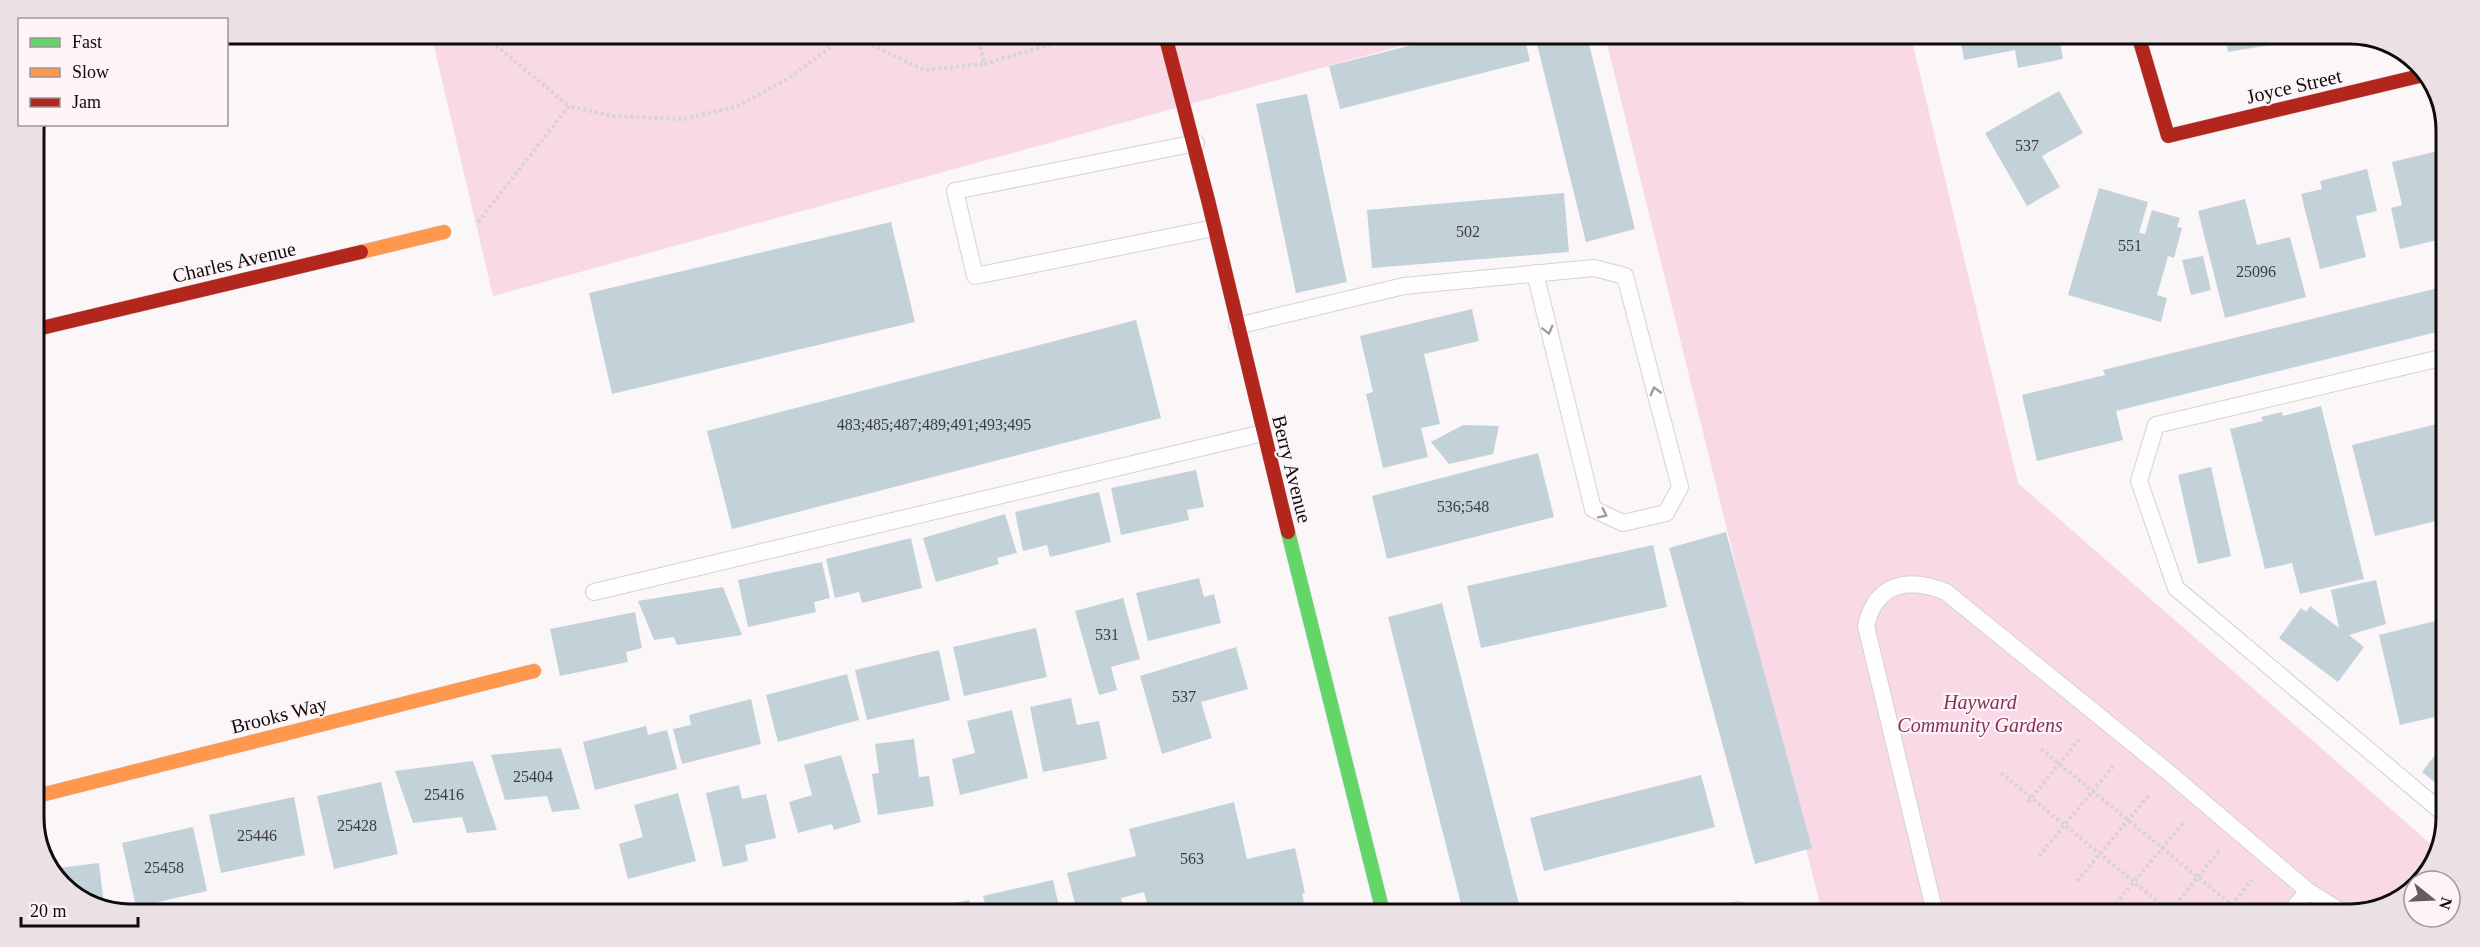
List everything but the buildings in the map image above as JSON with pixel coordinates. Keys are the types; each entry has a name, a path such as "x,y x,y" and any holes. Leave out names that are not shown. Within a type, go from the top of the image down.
{"street":[{"name":"Berry Avenue","path":"1168,44 1196,143 1263,433 1346,755 1381,904"},
{"name":"Joyce Street","path":"2141,44 2168,136 2418,76"},
{"name":"Charles Avenue","path":"44,327 444,232"},
{"name":"Brooks Way","path":"44,793 534,670"}],"lane":[{"path":"1196,143 955,191 975,276 1214,228"},
{"path":"1237,326 1404,286 1534,273 1594,268 1625,276 1680,487 1666,513 1623,523 1593,509 1534,273"},
{"path":"2436,359 2156,425 2139,481 2176,588 2436,807"},
{"path":"594,592 1263,433"},
{"path":"1933,904 1866,626 1869,612 1876,601 1895,586 1909,584 1921,584 1946,592 2133,743 2308,891 2329,904"},
{"path":"2297,904 2308,891"}],"path":[{"path":"494,44 569,106 612,116 684,119 738,106 789,78 836,44"},
{"path":"869,44 925,70 984,63 1050,44"},
{"path":"980,44 984,63"},
{"path":"444,232 476,224 569,106"},
{"path":"2029,800 2099,716"},
{"path":"2039,856 2133,743"},
{"path":"2041,749 2231,904"},
{"path":"2077,880 2168,772"},
{"path":"2001,773 2029,800 2064,825 2160,904"},
{"path":"2116,904 2202,801"},
{"path":"2177,904 2236,830"},
{"path":"2233,904 2269,858"}],"green space":[{"path":"433,44 1408,44 493,296"},
{"name":"Hayward Community Gardens","path":"1607,44 1913,44 2018,483 2432,845 2428,856 2419,869 2402,869 2402,887 2378,899 2350,904 1820,904"}],"traffic: fast":[{"path":"1288,532 1381,904"}],"traffic: slow":[{"path":"361,252 444,232"},
{"path":"44,794 534,671"}],"traffic: jam":[{"path":"1167,44 1208,200 1288,532"},
{"path":"2141,44 2168,136 2418,76"},
{"path":"44,327 361,252"}]}
